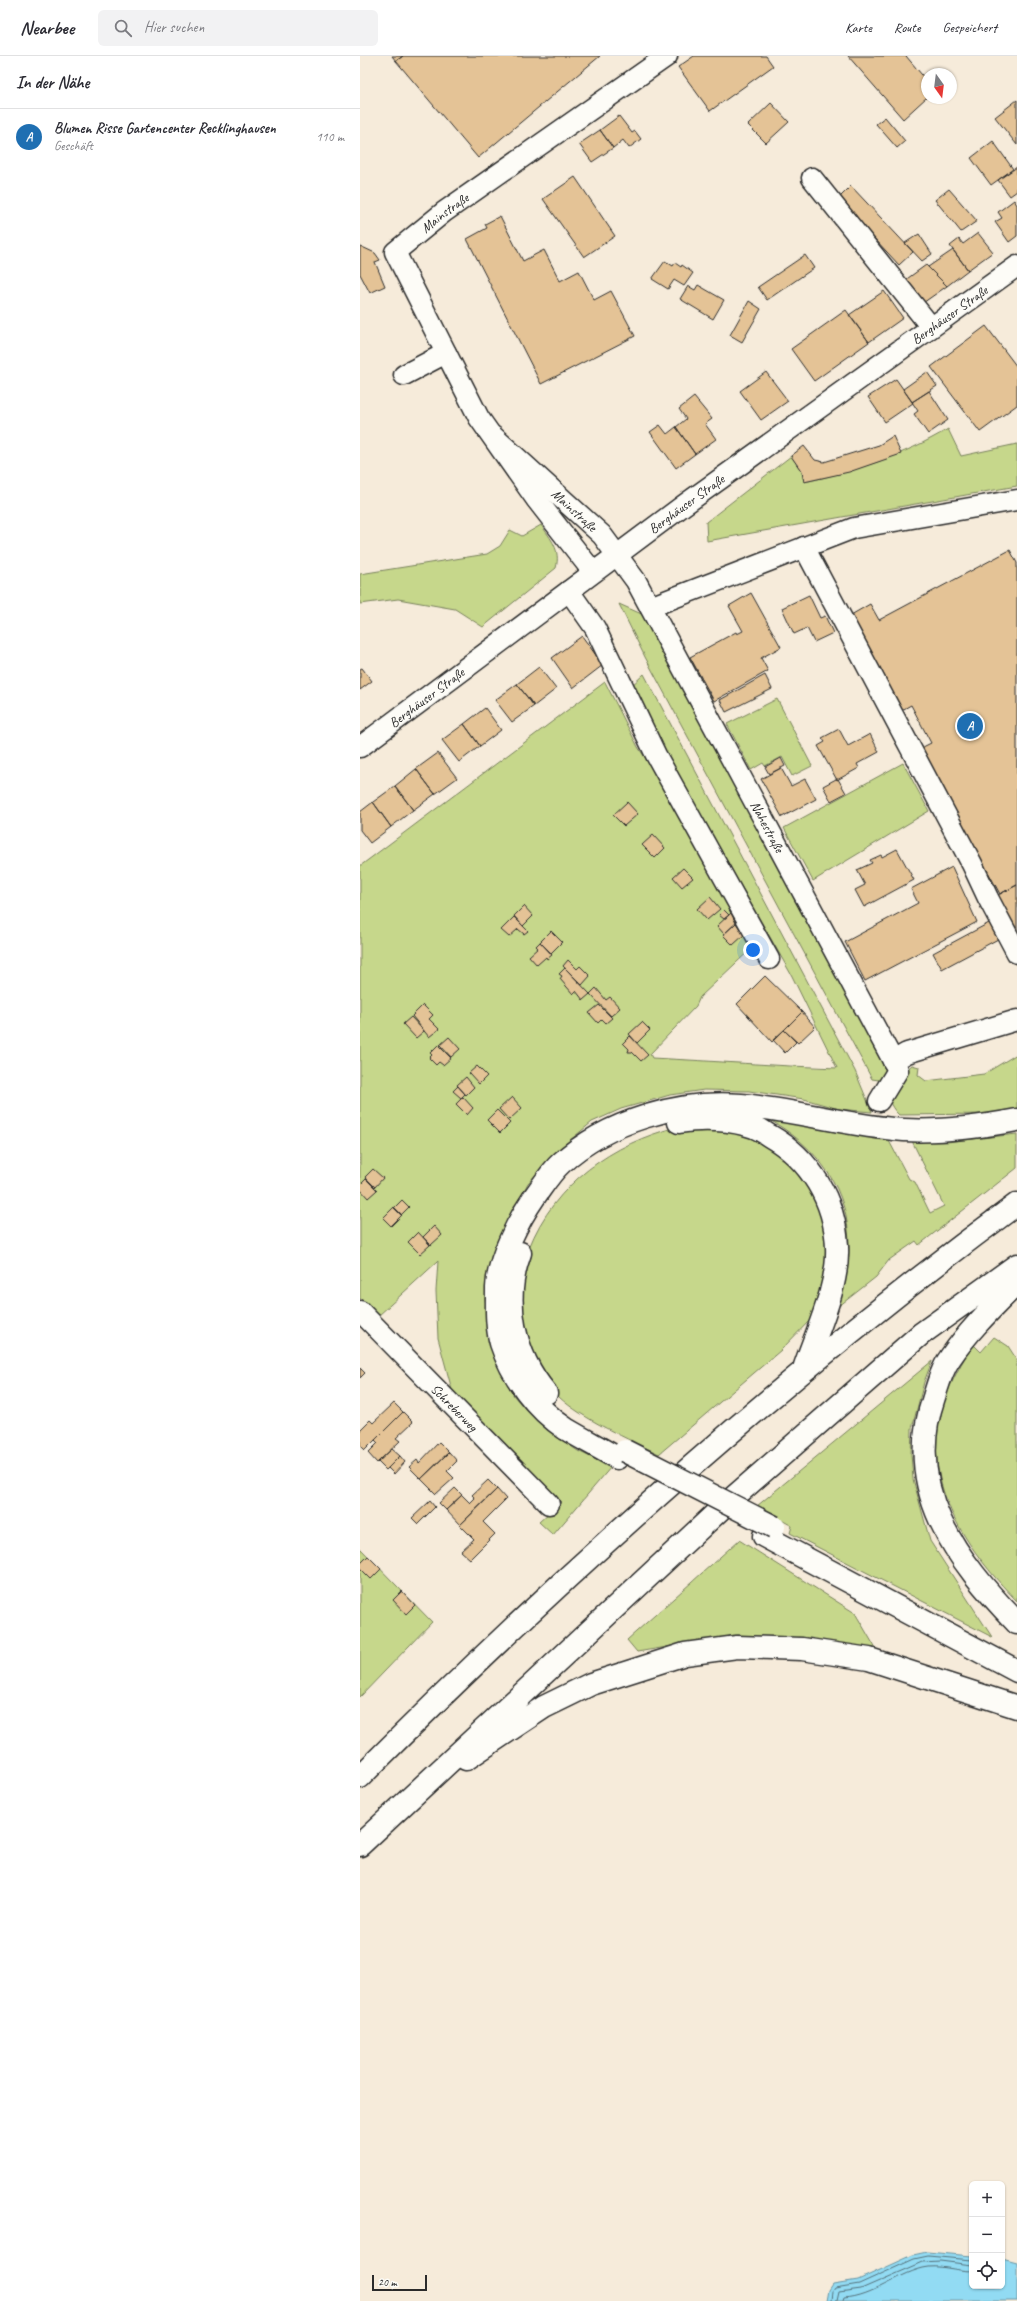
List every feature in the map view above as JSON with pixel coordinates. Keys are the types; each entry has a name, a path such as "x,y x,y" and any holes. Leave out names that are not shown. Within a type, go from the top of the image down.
{"highway":[{"path":"1017,1120 951,1130 906,1130 882,1128 741,1105 710,1105 671,1110 619,1126 584,1145 561,1164 545,1182 522,1214 505,1255 497,1283 497,1314 501,1342 514,1374 540,1407 565,1428 621,1454 1017,1662"},
{"path":"621,1454 565,1414 536,1381 519,1348 510,1305 516,1262 527,1233 542,1206 558,1185 578,1165 607,1146 648,1128 690,1121 720,1120 754,1127 788,1146 806,1164 820,1185 833,1219 837,1248 835,1278 804,1369"},
{"path":"360,1777 442,1694 621,1527 804,1369 1017,1204"},
{"path":"360,1845 732,1499 921,1334 1017,1265"},
{"path":"1017,1283 978,1321 949,1359 928,1415 924,1466 942,1524 956,1551 984,1588 1017,1623"},
{"path":"769,1532 1017,1671"},
{"path":"412,1796 544,1707 590,1684 685,1654 737,1647 802,1649 869,1659 1017,1707"}],"street":[{"name":"Mainstraße","path":"593,572 536,499 479,418 395,252 444,212 667,56"},
{"path":"812,178 931,327"},
{"name":"Berghäuser Straße","path":"360,747 505,636 569,591 617,554 931,327 1014,273"},
{"path":"404,375 446,352"},
{"name":"Mainstraße","path":"493,436 602,535 617,554"},
{"path":"650,607 854,528 1017,500"},
{"path":"804,547 972,864 1017,953"},
{"name":"Nahestraße","path":"617,554 636,580 898,1070 878,1101"},
{"path":"569,591 595,628 656,755 769,959"},
{"path":"892,1060 907,1053 1017,1020"},
{"name":"Schreberweg","path":"360,1311 549,1504"}],"green space":[{"path":"948,429 961,456 1017,444 1017,486 707,541 706,522 791,456 802,472 804,482 842,473 878,462 931,439"},
{"path":"541,525 556,550 556,568 483,627 455,609 398,599 360,604 360,574 487,554 500,546 510,530 522,536"},
{"path":"619,604 646,616 889,1076 885,1081 872,1079 645,657"},
{"path":"644,674 855,1071 872,1112 839,1109 804,1099 749,1091 704,1090 670,1095 621,1109 592,1122 563,1146 528,1183 496,1245 485,1298 489,1335 496,1362 514,1396 525,1409 556,1436 578,1451 611,1467 553,1535 539,1522 561,1502 452,1390 438,1338 436,1291 438,1261 378,1316 360,1298 360,866 605,682 638,747 667,790 753,947 700,997 696,1006 650,1054 652,1058 837,1068 792,976 629,688"},
{"path":"777,699 812,766 792,776 782,757 765,766 763,763 751,770 727,724"},
{"path":"903,763 929,811 813,881 784,828"},
{"path":"1017,1054 1017,1109 987,1114 899,1115 893,1108 890,1101 889,1094 891,1088 900,1076 912,1065 919,1067 918,1075 926,1081 984,1074"},
{"path":"768,1119 888,1139 909,1179 915,1182 930,1213 944,1206 912,1141 947,1142 1017,1134 1017,1168 919,1245 916,1241 889,1260 876,1277 839,1306 849,1256 848,1227 844,1207 828,1172 816,1157 786,1130"},
{"path":"677,1127 738,1130 778,1150 814,1192 828,1241 823,1292 812,1318 781,1350 659,1454 593,1421 559,1397 539,1370 527,1346 520,1324 519,1314 529,1248 540,1225 554,1204 570,1186 588,1170 609,1155 653,1134"},
{"path":"994,1337 1008,1346 1017,1360 1017,1601 980,1558 964,1535 951,1510 942,1485 937,1458 937,1430 944,1401 954,1378 973,1344 981,1352"},
{"path":"932,1361 924,1382 912,1428 911,1454 913,1479 930,1541 992,1637 790,1533 792,1526 757,1506"},
{"path":"739,1540 855,1613 876,1649 738,1635 637,1652 627,1640"},
{"path":"360,1548 432,1622 360,1697"}],"water":[{"path":"927,2252 969,2256 969,2289 1005,2289 1005,2259 1017,2262 1017,2301 827,2301 829,2290 833,2284 858,2280 913,2255"}],"building":[{"path":"392,56 403,56 396,61"},
{"path":"403,56 600,56 478,158 396,61"},
{"path":"694,56 766,56 773,66 710,111 678,67"},
{"path":"848,56 906,56 921,74 921,102 903,119"},
{"path":"1017,100 1017,145 995,117"},
{"path":"771,103 789,122 766,143 748,125"},
{"path":"619,116 632,133 635,131 641,139 629,148 623,140 613,148 600,130"},
{"path":"885,117 905,141 897,148 876,124"},
{"path":"600,130 613,148 592,162 579,144"},
{"path":"993,141 1013,169 991,185 971,158"},
{"path":"1017,167 1017,191 1010,196 998,180"},
{"path":"575,177 615,236 584,257 543,199"},
{"path":"851,186 913,252 899,265 838,199"},
{"path":"949,189 977,221 961,232 935,200"},
{"path":"1014,200 1017,205 1017,236 1009,242 995,222 1002,218 998,212"},
{"path":"500,216 523,261 544,250 560,281 579,271 594,300 611,291 635,336 541,384 467,239 487,228 485,224"},
{"path":"978,233 993,252 968,270 950,246 959,239 963,244"},
{"path":"919,234 932,254 922,261 905,243"},
{"path":"360,246 375,253 380,260 375,262 385,286 370,293 360,274"},
{"path":"953,250 968,270 947,286 928,267"},
{"path":"805,255 814,268 767,300 758,287"},
{"path":"665,261 673,266 675,263 681,267 682,265 693,273 684,286 674,280 668,289 652,279"},
{"path":"926,265 947,286 920,305 904,281"},
{"path":"698,285 724,300 713,319 680,299 688,286 695,290"},
{"path":"884,291 903,318 869,342 849,315"},
{"path":"749,301 761,309 742,342 730,335"},
{"path":"846,310 869,342 814,381 791,349"},
{"path":"986,326 1017,367 1017,405 980,432 931,367"},
{"path":"766,372 788,401 761,420 740,391"},
{"path":"927,372 937,386 912,402 903,389"},
{"path":"896,379 913,403 885,422 868,397"},
{"path":"929,391 948,420 928,434 914,414 918,411 912,402"},
{"path":"694,397 712,419 705,424 716,439 695,454 676,427 686,419 679,409"},
{"path":"660,425 667,434 676,427 695,454 676,468 650,432"},
{"path":"893,436 901,454 849,472 804,482 802,472 791,456 804,446 815,460 824,462 879,445"},
{"path":"1010,550 1017,563 1017,885 1000,894 921,748 931,743 911,705 902,710 851,615 870,604 879,620"},
{"path":"751,593 781,647 761,658 768,671 714,701 690,657 736,632 737,634 743,631 729,606"},
{"path":"809,595 820,618 825,616 833,633 814,642 807,628 794,634 782,608"},
{"path":"582,636 603,665 573,688 552,658"},
{"path":"539,667 556,689 534,706 517,684"},
{"path":"362,668 372,681 360,690 360,669"},
{"path":"765,675 772,689 726,712 720,700"},
{"path":"517,684 534,706 512,722 495,700"},
{"path":"485,708 501,730 480,746 464,724"},
{"path":"464,724 480,746 459,762 442,740"},
{"path":"839,729 848,746 870,734 879,752 857,764 859,768 837,780 818,746 825,742 822,738"},
{"path":"438,753 457,778 435,794 416,769"},
{"path":"781,758 785,766 769,774 765,767"},
{"path":"781,768 791,786 805,779 816,799 782,817 761,779"},
{"path":"416,769 435,794 413,810 395,786"},
{"path":"838,779 846,793 831,801 823,786"},
{"path":"395,786 413,810 391,827 373,802"},
{"path":"373,802 391,827 370,843 360,830 360,812"},
{"path":"627,802 638,814 624,826 613,815"},
{"path":"653,835 665,848 655,858 642,845"},
{"path":"897,849 914,880 864,907 855,890 865,885 857,870 872,863 870,860 881,855 882,857"},
{"path":"952,867 977,922 865,981 845,942 918,903 911,889"},
{"path":"683,868 693,878 682,887 673,877"},
{"path":"1017,885 1017,940 994,897"},
{"path":"710,897 720,909 707,920 697,909"},
{"path":"524,906 533,916 523,926 514,916"},
{"path":"724,910 729,915 724,919 719,915"},
{"path":"731,913 736,923 724,934 717,926"},
{"path":"514,917 528,931 524,934 518,929 509,937 501,930"},
{"path":"736,923 744,935 733,945 723,935"},
{"path":"989,923 998,939 942,969 933,953"},
{"path":"551,931 562,942 551,953 540,942"},
{"path":"540,942 552,955 547,959 546,957 537,965 529,956 538,948 536,946"},
{"path":"568,960 577,969 580,966 590,976 582,985 563,966"},
{"path":"565,968 590,994 583,1000 576,991 573,994 560,979 562,976 559,974"},
{"path":"765,976 802,1012 772,1042 737,1004"},
{"path":"596,988 606,1000 610,997 620,1008 611,1016 590,994"},
{"path":"423,1005 433,1015 429,1019 439,1029 429,1037 412,1016"},
{"path":"599,1005 612,1018 606,1023 602,1019 598,1023 589,1013"},
{"path":"802,1012 815,1027 798,1043 784,1030"},
{"path":"411,1017 424,1031 416,1038 403,1024"},
{"path":"642,1022 650,1030 637,1043 629,1034"},
{"path":"784,1030 796,1042 785,1053 773,1040"},
{"path":"630,1036 648,1055 641,1061 632,1052 628,1052 629,1049 623,1043"},
{"path":"449,1037 460,1049 451,1057 440,1045"},
{"path":"438,1045 451,1058 443,1065 439,1062 436,1065 429,1058 432,1055 430,1053"},
{"path":"477,1066 487,1076 479,1084 469,1073"},
{"path":"466,1077 474,1087 466,1095 457,1085"},
{"path":"458,1086 465,1094 461,1098 453,1091"},
{"path":"463,1097 473,1108 467,1115 456,1104"},
{"path":"512,1097 522,1108 509,1120 499,1109"},
{"path":"497,1110 510,1123 500,1133 487,1120"},
{"path":"373,1169 383,1178 375,1187 365,1177"},
{"path":"366,1179 377,1190 368,1198 360,1189 360,1185"},
{"path":"402,1200 409,1207 401,1215 394,1208"},
{"path":"394,1207 402,1215 391,1226 383,1218"},
{"path":"434,1226 442,1235 431,1245 423,1237"},
{"path":"418,1232 430,1245 420,1254 408,1242"},
{"path":"360,1368 365,1373 360,1378"},
{"path":"394,1403 403,1412 365,1450 360,1445 360,1430 370,1420 373,1423"},
{"path":"403,1412 413,1422 396,1438 400,1441 377,1463 368,1453 378,1443 375,1440"},
{"path":"439,1442 449,1452 421,1479 409,1467 417,1460 419,1463"},
{"path":"392,1449 400,1456 386,1470 378,1462"},
{"path":"449,1452 457,1461 447,1471 454,1478 436,1494 421,1479"},
{"path":"400,1456 405,1462 394,1474 388,1468"},
{"path":"488,1480 497,1489 460,1525 446,1510 462,1495 470,1503 475,1498 472,1495"},
{"path":"455,1488 462,1495 446,1510 439,1503"},
{"path":"497,1489 506,1499 483,1522 495,1534 470,1559 461,1551 474,1539 460,1525"},
{"path":"430,1501 435,1507 418,1524 412,1518"},
{"path":"368,1556 381,1569 371,1579 360,1568 360,1564"},
{"path":"402,1591 415,1605 406,1614 393,1600"}],"place":[{"name":"Blumen Risse Gartencenter Recklinghausen","path":"970,726"}]}
